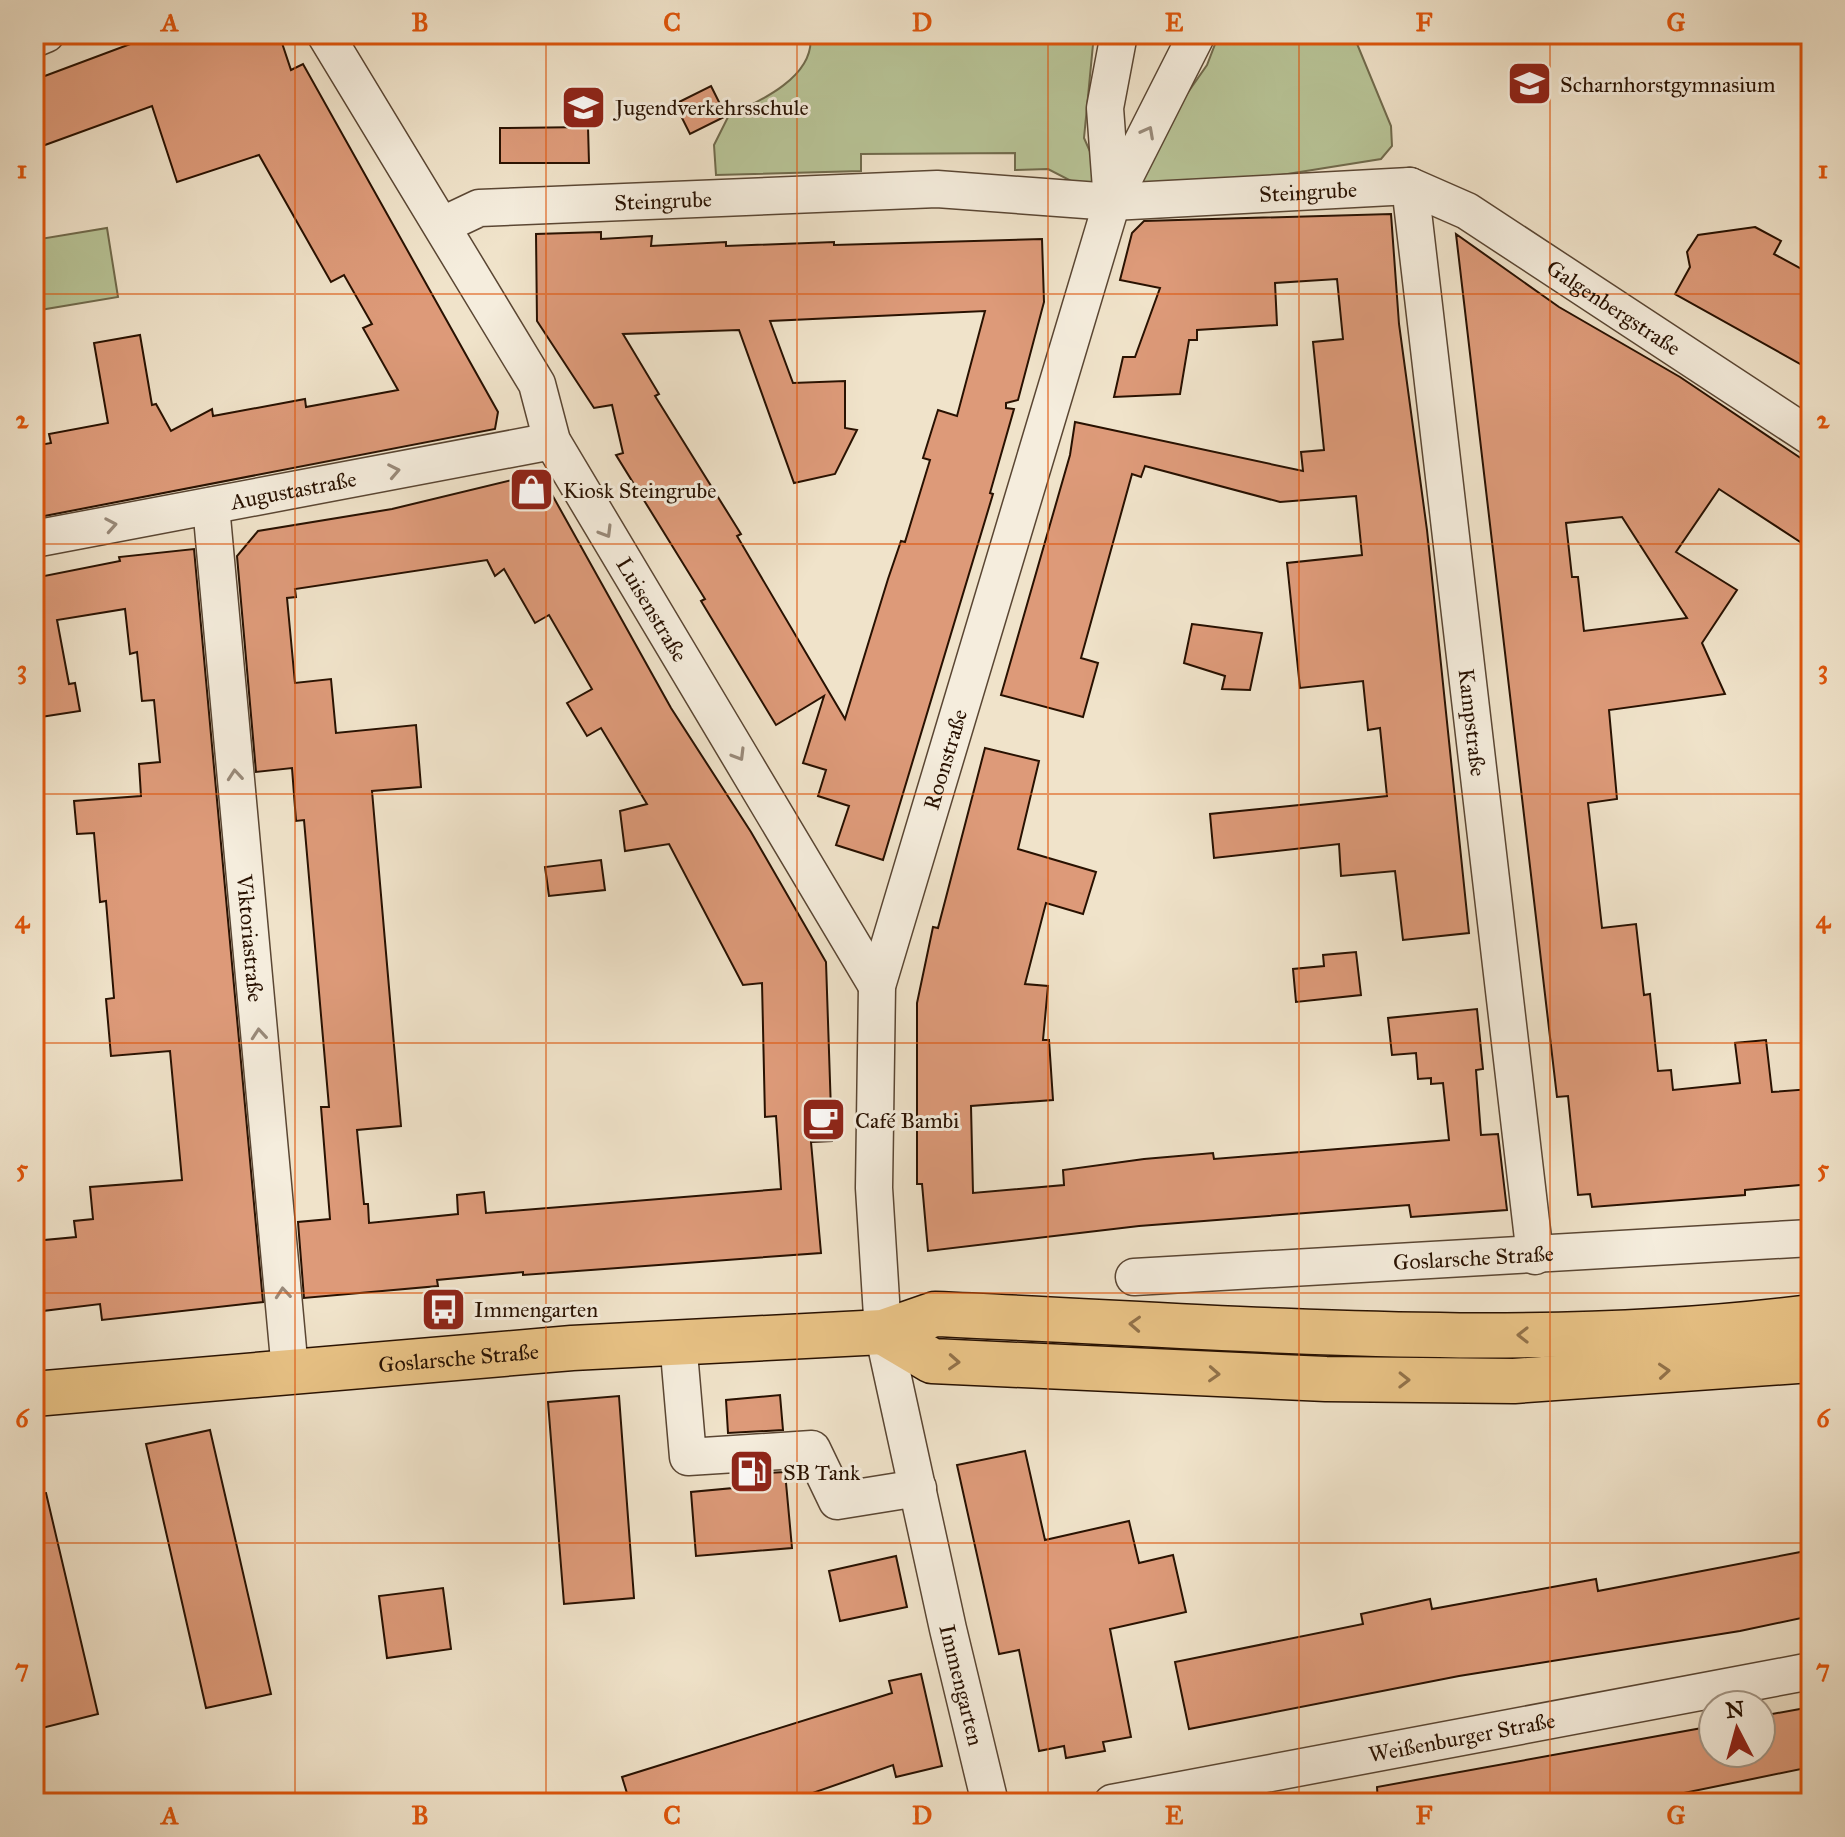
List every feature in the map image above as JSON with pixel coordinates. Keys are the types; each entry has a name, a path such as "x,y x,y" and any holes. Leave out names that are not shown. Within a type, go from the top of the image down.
{"main road":[{"name":"Goslarsche Straße","path":"34,1394 678,1341 883,1332 935,1314 1382,1336 1601,1335 1811,1317"},
{"path":"883,1332 932,1361 1326,1379 1514,1381 1811,1360"}],"street":[{"path":"34,39 46,34"},
{"path":"325,34 443,225"},
{"path":"1112,202 1105,108 1119,34"},
{"path":"1112,202 1197,34"},
{"name":"Steingrube","path":"443,225 479,208 937,189 1112,202 1410,186"},
{"name":"Galgenbergstraße","path":"1410,186 1467,211 1811,437"},
{"name":"Kampstraße","path":"1410,186 1535,1256"},
{"name":"Roonstraße","path":"883,1332 874,1188 877,986 1112,202"},
{"name":"Luisenstraße","path":"443,225 537,384 552,441 877,986"},
{"name":"Augustastraße","path":"34,539 552,441"},
{"name":"Viktoriastraße","path":"211,506 290,1371"},
{"name":"Goslarsche Straße","path":"1134,1277 1811,1238"},
{"name":"Immengarten","path":"883,1332 990,1803"},
{"path":"678,1341 688,1457 812,1449 837,1501 918,1488"},
{"name":"Weißenburger Straße","path":"1112,1803 1811,1671"}],"green space":[{"path":"810,34 1094,34 1084,138 1112,201 1207,65 1219,34 1353,34 1391,126 1392,146 1381,159 1112,202 1048,169 1015,170 1015,153 861,154 861,171 716,175 714,145 729,115 770,95 795,75 805,63 810,49"},
{"path":"107,228 118,297 34,311 34,240"}],"building":[{"path":"157,34 279,34 291,70 303,64 498,412 495,429 34,518 34,446 51,443 49,434 108,423 94,343 140,335 152,405 156,404 171,431 212,409 213,416 305,399 306,407 398,390 363,328 372,324 344,275 331,282 259,155 177,182 152,106 34,149 34,80"},
{"path":"711,86 726,116 690,134 675,104"},
{"path":"588,127 589,163 500,163 500,128"},
{"path":"1391,214 1399,324 1427,530 1469,933 1403,940 1395,871 1341,876 1339,844 1214,858 1210,814 1387,796 1380,728 1368,730 1363,681 1300,688 1287,563 1362,555 1356,496 1280,502 1145,466 1141,477 1132,474 1081,658 1098,663 1083,717 1001,695 1070,455 1075,422 1303,471 1301,452 1324,450 1313,342 1343,339 1337,279 1275,283 1277,325 1197,330 1197,340 1189,340 1180,394 1114,397 1123,357 1135,357 1160,288 1120,280 1132,233 1144,221"},
{"path":"1755,227 1781,241 1774,254 1811,274 1811,370 1675,294 1690,267 1687,252 1698,235"},
{"path":"601,232 601,239 652,236 651,246 726,242 726,246 834,242 834,245 1042,239 1044,302 1018,400 1006,403 1006,408 1014,409 990,493 993,494 883,860 836,845 849,806 818,796 826,770 803,763 824,696 776,725 701,601 705,599 616,455 623,453 612,405 594,408 537,321 536,234","holes":["985,311 957,416 938,410 923,458 930,460 905,542 901,541 888,579 845,719 737,536 741,534 655,396 659,394 623,334 739,330 794,483 835,474 857,430 845,428 845,381 793,383 770,321"]},
{"path":"1456,234 1559,307 1680,377 1811,465 1811,549 1719,489 1676,552 1737,590 1702,643 1725,694 1609,710 1617,799 1588,803 1602,928 1636,924 1644,995 1650,994 1658,1071 1671,1070 1673,1090 1740,1083 1735,1043 1766,1040 1772,1092 1811,1089 1811,1184 1745,1190 1745,1195 1592,1207 1590,1194 1578,1195 1568,1096 1557,1097","holes":["1622,517 1687,618 1584,631 1578,577 1572,577 1566,523"]},
{"path":"529,476 545,482 671,708 751,832 826,962 832,1141 811,1142 821,1253 523,1275 523,1272 437,1280 438,1286 304,1298 298,1222 330,1219 321,1107 329,1107 304,820 296,821 292,768 256,772 237,556 258,531 392,509","holes":["487,560 495,576 504,569 535,623 549,615 592,689 567,703 587,736 601,728 647,804 620,811 625,851 669,844 743,985 762,983 765,1117 776,1116 781,1189 486,1213 484,1192 457,1195 458,1214 369,1223 368,1204 364,1204 357,1130 401,1126 372,791 421,787 416,725 336,733 331,679 295,683 287,598 296,597 295,589"]},
{"path":"194,549 263,1302 102,1320 100,1304 34,1312 34,1241 76,1237 74,1221 93,1219 90,1187 182,1180 170,1051 111,1056 106,999 114,998 106,901 100,902 94,833 77,834 74,801 141,796 139,764 160,762 154,700 142,701 137,652 130,654 125,609 57,620 69,684 75,683 80,711 34,718 34,578 120,561 119,557"},
{"path":"1192,624 1262,633 1250,690 1222,689 1225,676 1184,663"},
{"path":"985,748 1039,761 1018,849 1096,872 1083,914 1046,903 1025,984 1048,986 1043,1040 1049,1040 1053,1100 971,1106 973,1193 1064,1185 1063,1170 1144,1159 1213,1153 1214,1159 1449,1140 1443,1083 1431,1084 1431,1078 1418,1079 1416,1053 1392,1055 1388,1018 1477,1009 1483,1069 1476,1070 1481,1135 1498,1134 1507,1210 1411,1217 1409,1205 1139,1226 928,1251 922,1184 917,1184 917,1003 933,927 938,928"},
{"path":"601,860 605,890 549,896 545,867"},
{"path":"1356,952 1361,995 1296,1002 1293,969 1324,966 1323,955"},
{"path":"780,1395 783,1430 728,1433 726,1400"},
{"path":"619,1396 634,1598 564,1604 548,1402"},
{"path":"210,1430 271,1694 206,1708 146,1444"},
{"path":"1025,1451 1045,1540 1129,1521 1139,1563 1173,1555 1186,1612 1110,1629 1131,1737 1103,1742 1105,1751 1066,1758 1064,1746 1039,1751 1019,1650 999,1654 957,1465"},
{"path":"785,1472 792,1548 696,1556 691,1492 733,1488 732,1475"},
{"path":"46,1493 98,1714 34,1730 34,1494"},
{"path":"1811,1550 1811,1616 1740,1631 1459,1676 1189,1729 1175,1662 1363,1624 1361,1614 1430,1599 1432,1609 1596,1579 1598,1591"},
{"path":"896,1556 907,1607 840,1621 829,1571"},
{"path":"443,1588 451,1649 387,1658 379,1596"},
{"path":"921,1674 942,1766 896,1777 893,1765 784,1803 630,1803 622,1777 892,1693 889,1681"},
{"path":"1811,1707 1811,1767 1635,1803 1378,1803 1377,1787 1697,1729 1697,1769 1777,1769 1777,1713"}],"place":[{"name":"Scharnhorstgymnasium","path":"1529,84"},
{"name":"Jugendverkehrsschule","path":"584,107"},
{"name":"Kiosk Steingrube","path":"532,490"},
{"name":"Café Bambi","path":"824,1120"},
{"name":"Immengarten","path":"443,1309"},
{"name":"SB Tank","path":"752,1472"}]}
